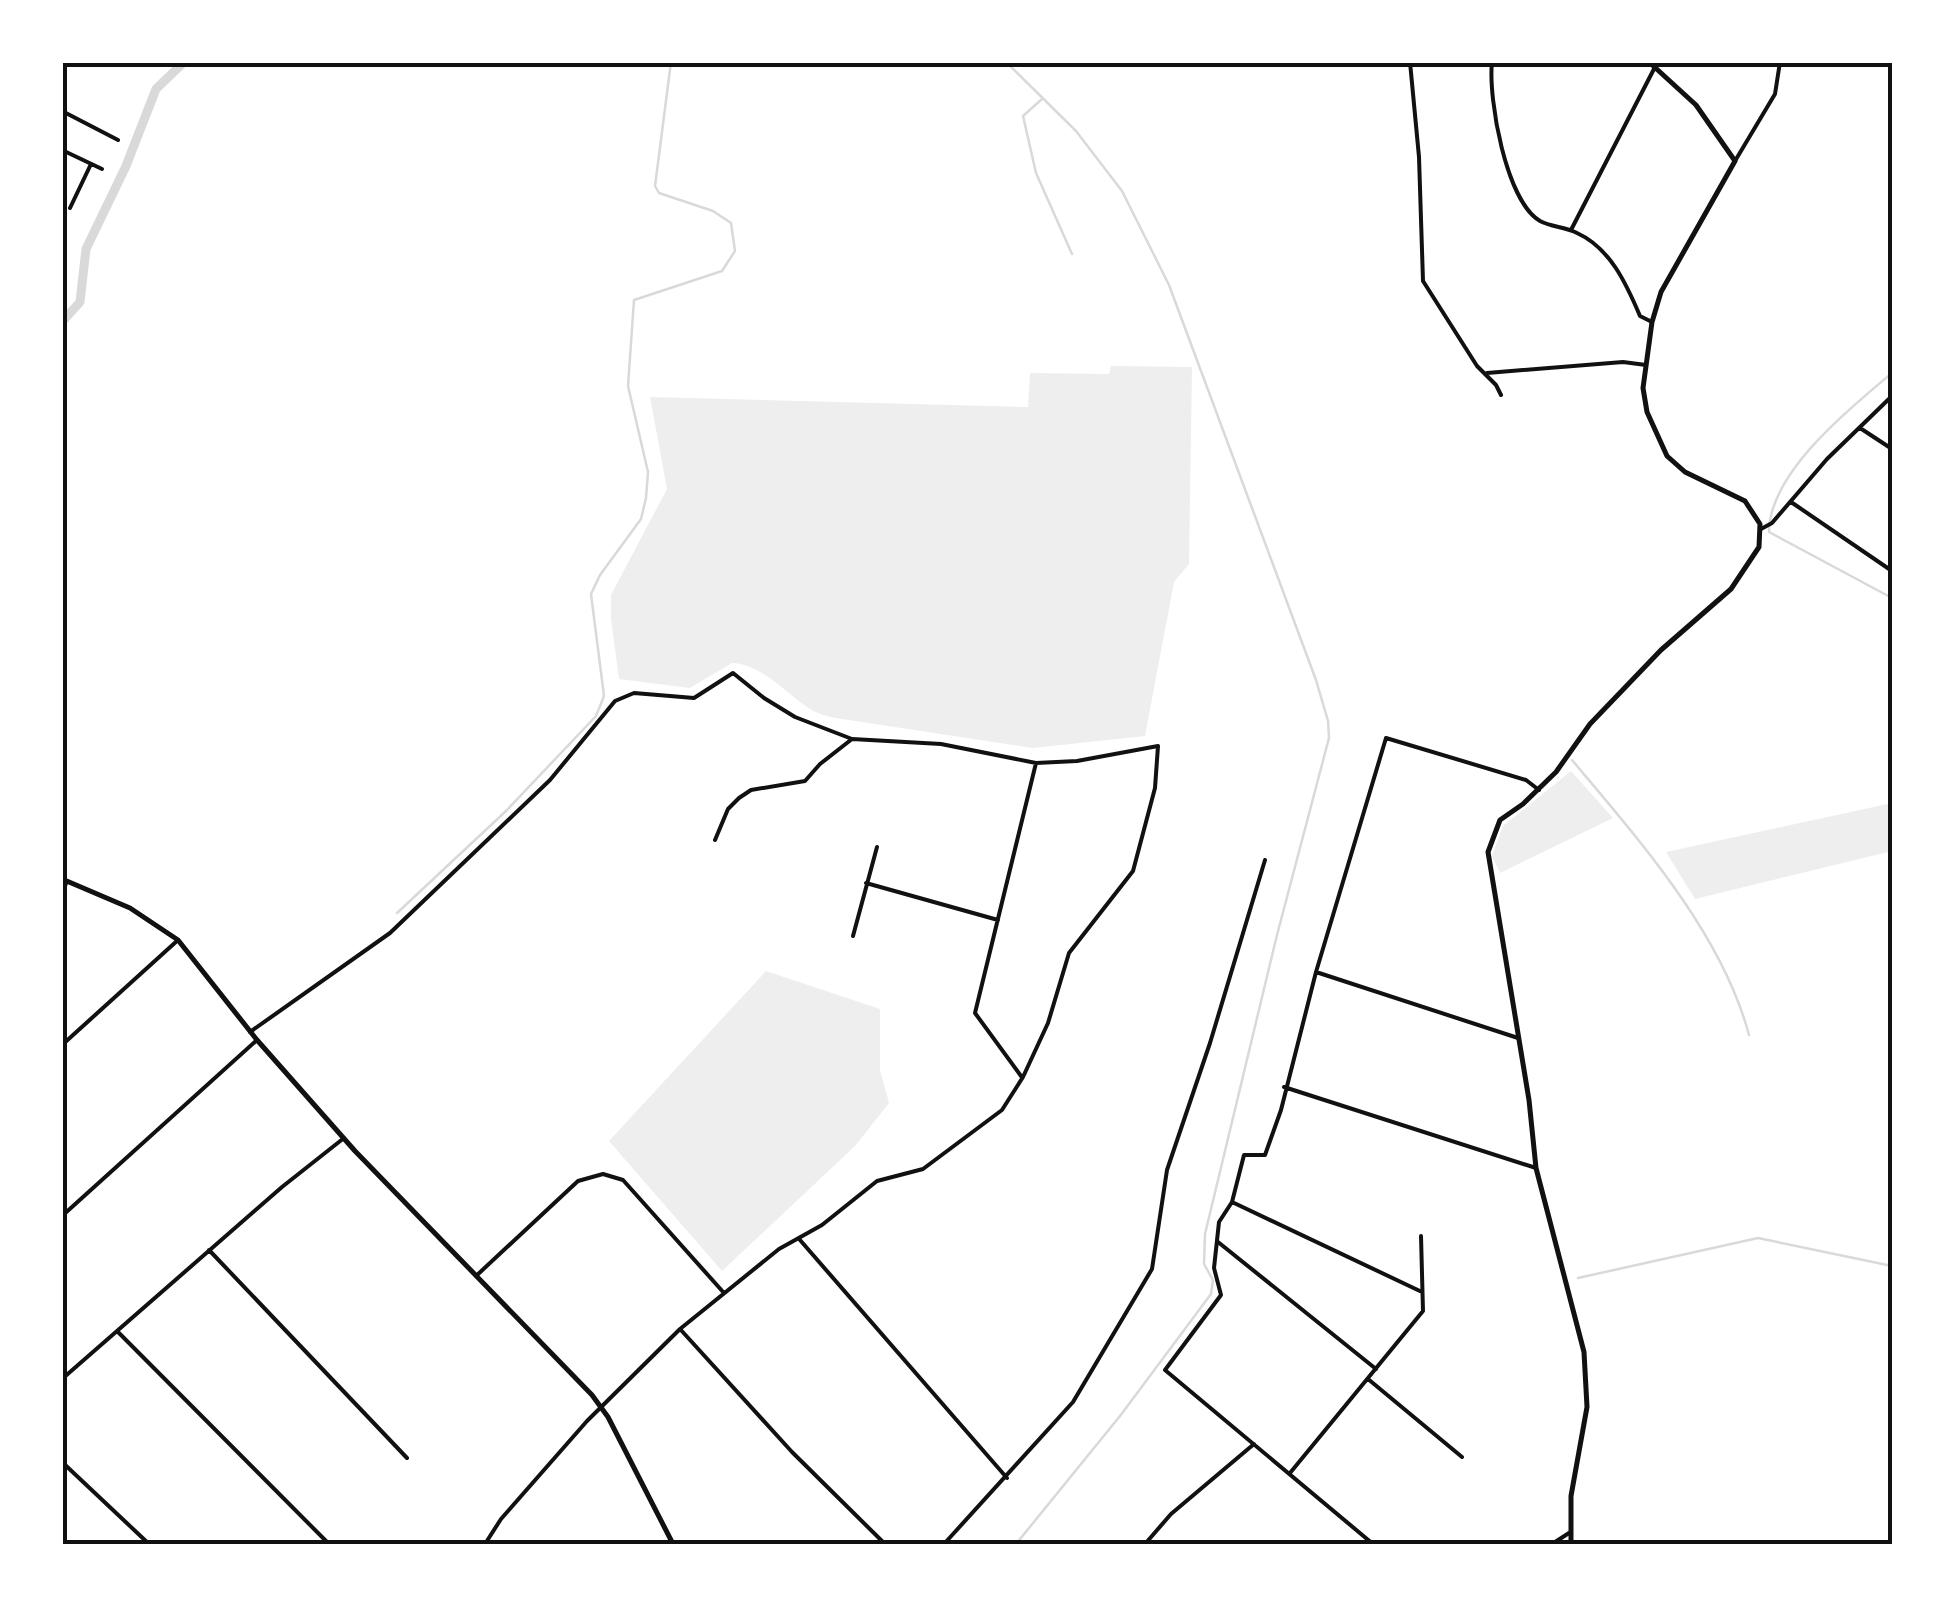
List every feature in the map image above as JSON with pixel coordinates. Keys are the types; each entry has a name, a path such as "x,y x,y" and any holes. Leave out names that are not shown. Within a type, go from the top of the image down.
{"street":[{"path":"1410,62 1419,157 1423,281 1501,395"},
{"path":"1492,62 1495,122 1508,169 1528,207 1539,220 1596,242 1626,284 1640,316 1652,322"},
{"path":"1571,1544 1571,1496 1587,1407 1586,1370 1577,1318 1536,1168 1488,852 1500,820 1556,772 1590,724 1649,662 1738,581 1759,547 1763,528 1741,497 1692,476 1668,456 1645,404 1646,365 1652,322 1665,283 1775,94 1780,62"},
{"path":"1570,230 1652,65 1696,106 1735,161"},
{"path":"62,110 118,140"},
{"path":"62,150 102,169"},
{"path":"70,208 91,164"},
{"path":"1484,373 1623,362 1646,365"},
{"path":"1763,528 1892,396"},
{"path":"1860,428 1892,449"},
{"path":"1791,502 1892,570"},
{"path":"250,1032 390,933 550,780 607,709 625,694 694,698 732,674 795,717 852,739 941,744 1036,763 1077,761 1158,746 1155,788 1133,871 1069,952 1048,1023 1023,1078 992,1119 924,1170 877,1181 822,1225 778,1249 680,1329 601,1406 501,1518 485,1544"},
{"path":"1374,1544 1165,1370 1222,1295 1214,1268 1219,1222 1232,1202 1244,1155 1265,1154 1281,1110 1316,972 1386,738 1526,780 1538,790"},
{"path":"715,840 728,809 739,798 751,790 805,781 852,739"},
{"path":"1023,1078 975,1013 1036,763"},
{"path":"853,936 877,848"},
{"path":"944,1544 1073,1402 1152,1270 1167,1170 1210,1043 1264,860"},
{"path":"62,893 65,880 130,908 178,940 250,1032 344,1138 601,1406 673,1544"},
{"path":"866,883 998,920"},
{"path":"62,1045 178,940"},
{"path":"1316,972 1518,1038"},
{"path":"62,1216 257,1040"},
{"path":"1284,1088 1536,1168"},
{"path":"62,1379 344,1138"},
{"path":"476,1276 578,1181 603,1174 624,1180 724,1293"},
{"path":"1232,1202 1422,1292"},
{"path":"1289,1474 1423,1311 1421,1236"},
{"path":"799,1239 1007,1478"},
{"path":"1218,1242 1376,1370"},
{"path":"210,1250 407,1458"},
{"path":"680,1329 792,1452 885,1544"},
{"path":"118,1332 329,1544"},
{"path":"1368,1379 1462,1457"},
{"path":"1145,1544 1171,1514 1254,1444"},
{"path":"62,1462 149,1544"},
{"path":"1552,1544 1569,1533"}],"shaded area":[{"path":"1111,366 1192,367 1189,564 1174,582 1145,736 1033,748 825,716 764,674 732,663 690,688 619,679 611,595 667,489 650,397 1028,407 1030,373 1109,374"},
{"path":"1571,771 1613,818 1500,873 1492,856 1503,826"},
{"path":"1892,803 1892,851 1695,899 1666,852"},
{"path":"766,971 880,1009 880,1070 889,1103 855,1146 722,1271 609,1141"}],"waterway":[{"path":"62,322 80,302 86,249 126,166 156,89 184,62"},
{"path":"397,913 506,811 596,716 604,696 591,594 600,575 641,519 648,472 628,386 634,300 722,271 735,251 731,223 713,211 659,193 655,186 671,62"},
{"path":"1006,62 1076,131 1122,191 1169,285 1316,680 1329,738 1205,1234 1204,1264 1213,1280 1211,1294 1120,1416 1016,1544"},
{"path":"1042,99 1023,116 1036,173 1072,254"},
{"path":"1892,373 1835,423 1797,465 1782,487 1769,532 1892,598"},
{"path":"1572,760 1650,855 1699,924 1736,997 1749,1035"},
{"path":"1578,1278 1758,1238 1892,1266"}]}
